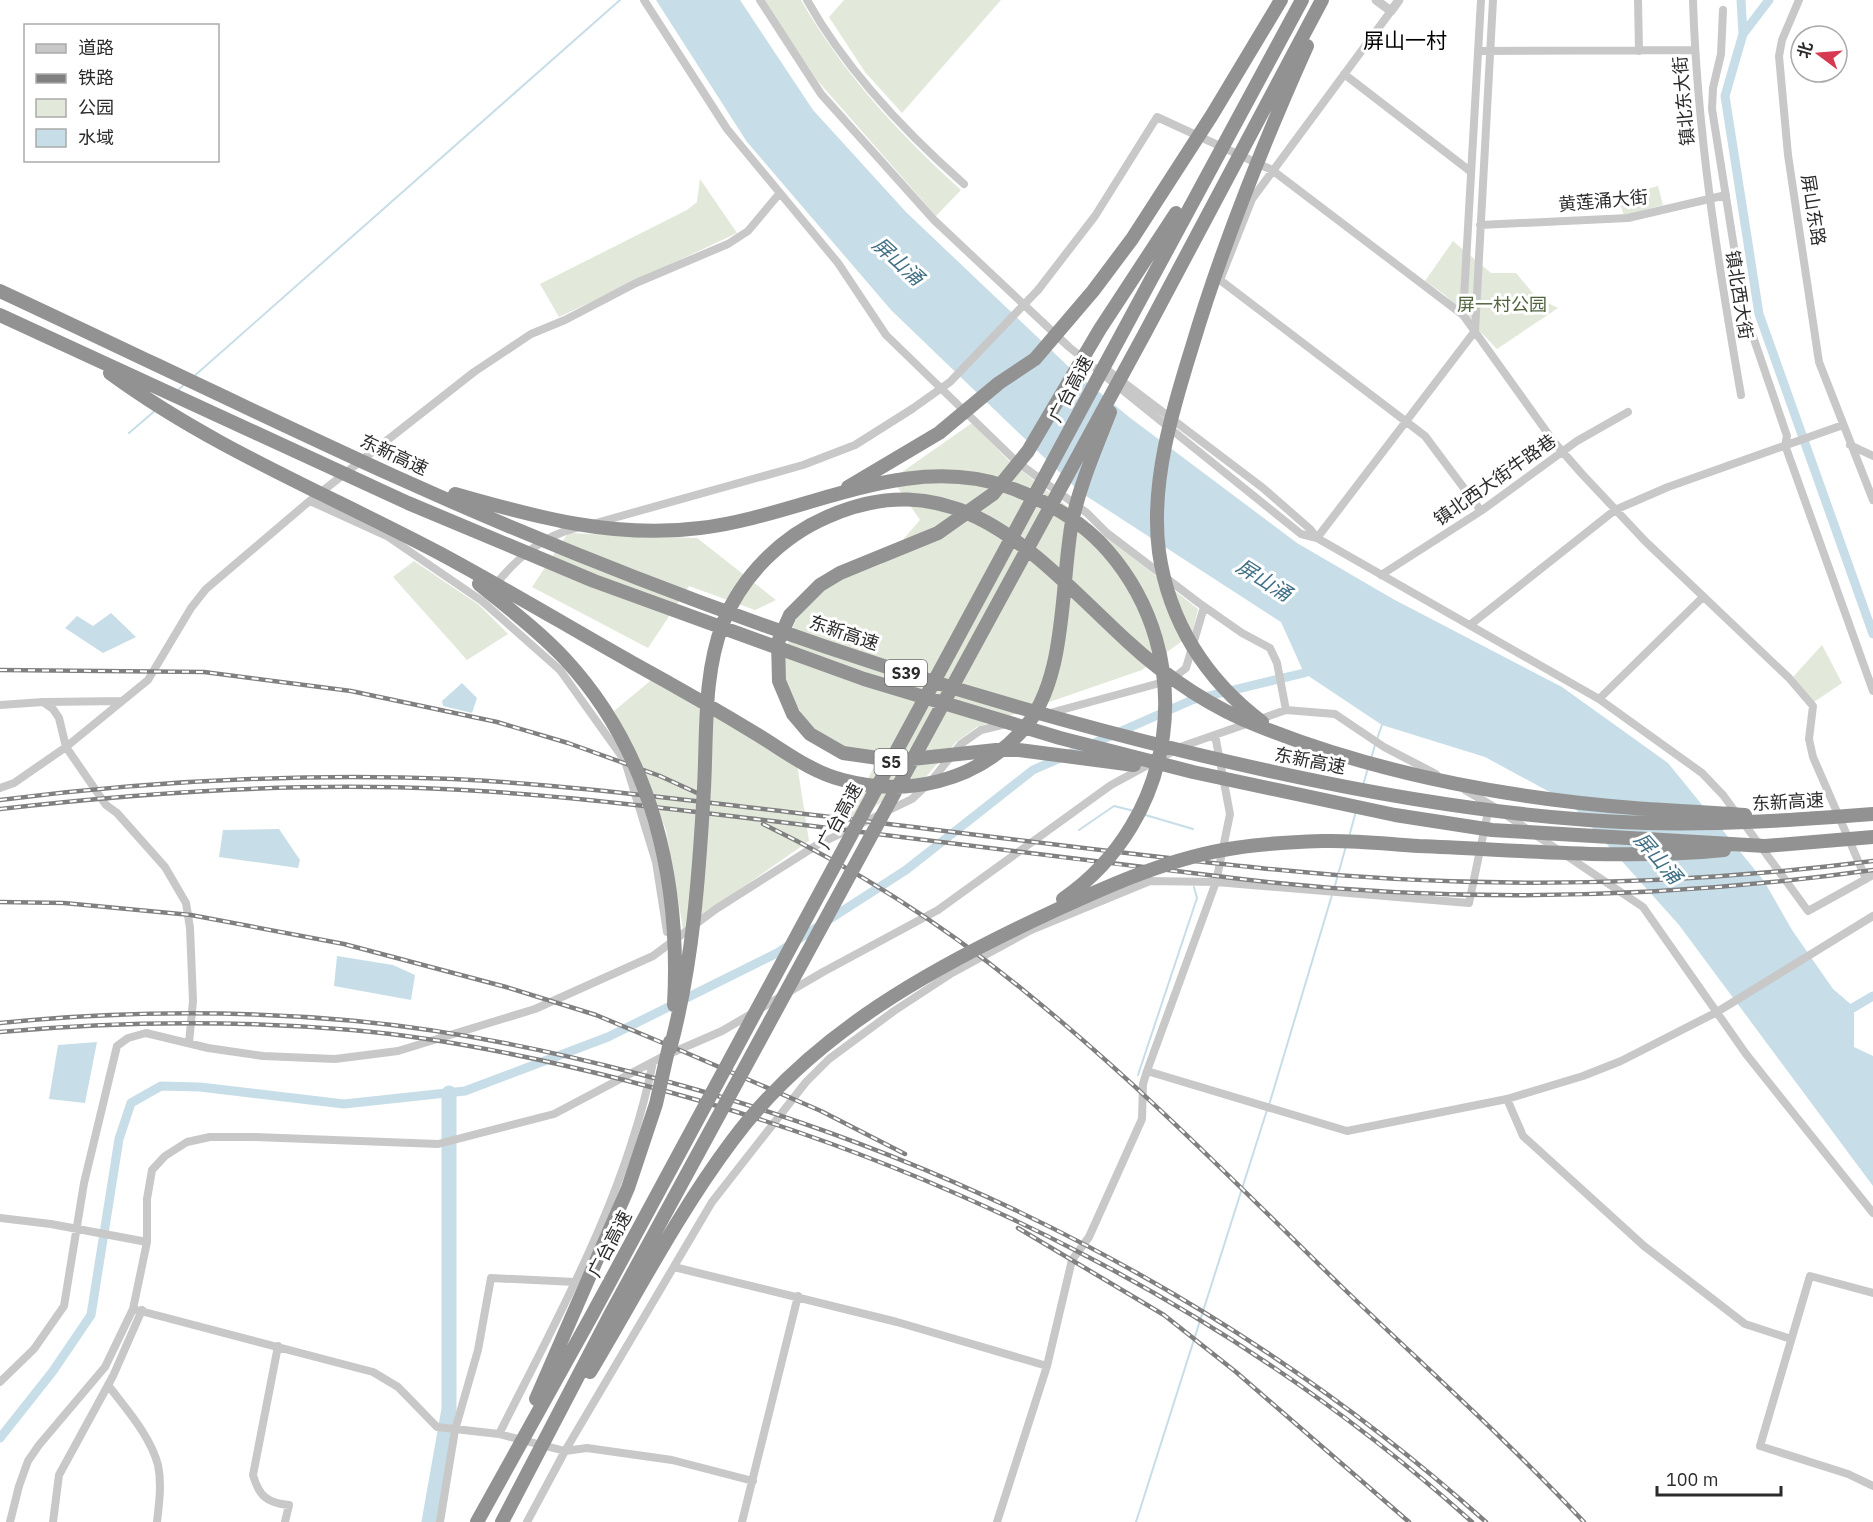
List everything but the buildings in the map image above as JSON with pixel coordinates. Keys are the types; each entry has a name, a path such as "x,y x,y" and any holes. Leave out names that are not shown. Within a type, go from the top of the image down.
{"highway":[{"path":"823,499 878,471 939,433 999,383 1035,359 1093,291 1132,239 1212,115 1281,0"},
{"name":"广台高速","path":"477,1522 598,1305 1240,110 1302,0"},
{"name":"广台高速","path":"502,1522 610,1315 1145,333 1322,0"},
{"path":"1284,736 1232,698 1212,675 1188,640 1164,581 1159,551 1158,502 1179,388 1215,272 1250,177 1328,0"},
{"path":"1192,772 1019,750 996,750 912,759 878,758 843,753 810,734 793,714 779,681 778,642 790,615 820,585 840,573 938,533 979,505 1011,474 1051,414 1100,329 1240,110"},
{"name":"东新高速","path":"0,291 395,476 592,560 726,611 906,673 1142,741 1255,768 1474,808 1642,823 1792,820 1873,814"},
{"name":"东新高速","path":"0,315 440,517 694,619 864,679 967,711 1192,772 1395,814 1492,830 1765,846 1873,837"},
{"path":"86,355 177,419 442,555 695,697 821,773 845,781 881,786 931,785 963,772 999,751 1020,734 1033,716 1046,685 1055,652 1071,532 1080,494 1119,387 1145,333"},
{"path":"395,476 529,515 567,524 618,530 707,527 764,517 823,499 912,477 963,477 1008,487 1055,508 1089,532 1109,551 1140,599 1162,667 1166,705 1164,734 1149,794 1134,826 1111,858 1085,884 1031,922"},
{"path":"505,1470 628,1188 656,1104 687,967 702,820 709,685 716,645 731,606 754,571 786,541 821,519 853,507 897,501 936,504 984,519 1041,558 1130,644 1168,675 1226,711 1284,736 1383,766 1512,793 1633,808 1792,820"},
{"path":"442,555 565,658 586,684 630,752 650,803 674,915 675,979 670,1049"},
{"path":"529,1472 678,1221 733,1139 798,1067 868,1012 984,944 1093,892 1162,866 1234,848 1326,841 1668,856 1765,846"}],"street":[{"path":"644,0 727,129 838,263 886,335 1017,462 1087,513 1107,533 1204,607 1242,633 1266,645 1273,652 1285,695 1286,710"},
{"path":"482,601 513,563 555,533 803,465 855,445 912,410 950,382 1038,290 1095,216 1157,117 1272,170 1463,315 1563,452 1615,510 1789,678 1813,706 1809,739 1813,757 1870,877 1808,911 1723,795 1702,773 1599,699 1317,538 1310,529 1256,483 1101,366 1070,347 934,220 837,113 821,94 760,0"},
{"path":"807,0 821,24 862,79 924,148 964,184"},
{"path":"1376,0 1390,11"},
{"path":"1399,0 1252,199 1220,280 1406,423 1414,426 1425,436 1481,511"},
{"path":"1463,315 1481,0"},
{"path":"1317,538 1475,331 1493,0"},
{"path":"1638,0 1639,51"},
{"name":"镇北东大街","path":"1693,0 1695,50 1709,200"},
{"name":"屏山东路","path":"1799,0 1782,40 1779,56 1780,92 1820,362 1873,500"},
{"path":"1723,10 1721,54 1713,88 1712,109 1744,310 1787,436 1785,445 1873,691"},
{"path":"1478,51 1695,50"},
{"path":"1344,74 1470,171"},
{"path":"0,788 14,783 66,747 148,680 191,608 206,590 310,501 504,350 636,283 728,244 748,231 779,194"},
{"name":"黄莲涌大街","path":"1480,225 1628,218 1726,195"},
{"name":"镇北西大街","path":"1709,200 1742,394"},
{"name":"镇北西大街牛路巷","path":"1381,575 1481,511 1563,452 1628,412"},
{"path":"1470,625 1615,510 1668,487 1843,425"},
{"path":"1850,445 1873,456"},
{"path":"310,501 387,536 482,601 560,670 626,761 656,862 669,944"},
{"path":"1599,699 1703,597"},
{"path":"0,1382 34,1349 64,1306 75,1229 117,1046 128,1038 146,1033 263,1056 335,1059 398,1051 535,1009 653,956 716,909 817,845 912,799 932,780 961,744 981,730 1108,699 1170,680 1186,668 1204,607"},
{"path":"0,705 122,701"},
{"path":"43,702 53,709 59,718 66,747 105,805 117,813 165,867 186,903 190,928 193,1002 189,1043"},
{"path":"53,1522 59,1474 108,1385 138,1309 147,1242 147,1199 152,1170 165,1156 187,1142 210,1137 438,1144 554,1114 653,1062 722,1031 823,972 938,910 1112,785 1183,746 1286,710 1335,714 1384,747 1490,804 1643,907 1746,1054 1873,1213"},
{"path":"997,1522 1047,1366 1072,1260 1089,1237 1142,1119 1143,1084 1147,1071 1216,882 1230,814 1215,735"},
{"path":"527,1522 565,1451 712,1202 806,1082 829,1059 873,1025 952,973 1030,930 1139,883 1158,879 1469,903 1490,804"},
{"path":"1147,1071 1257,1102 1347,1131 1507,1099 1583,1076 1621,1061 1717,1012 1873,916"},
{"path":"499,1434 575,1282 628,1160 644,1107 653,1062"},
{"path":"1507,1099 1523,1136 1644,1246 1745,1324 1791,1340"},
{"path":"0,1218 86,1230 147,1242"},
{"path":"674,1267 798,1296 1047,1366"},
{"path":"1873,1293 1810,1276 1760,1446 1848,1474 1873,1486"},
{"path":"440,1522 455,1430 478,1350 491,1278 575,1282"},
{"path":"742,1522 798,1296"},
{"path":"138,1309 373,1372 398,1387 437,1427 499,1434 565,1451 587,1448 672,1460 753,1480"},
{"path":"10,1522 28,1461 105,1367 138,1309"},
{"path":"278,1346 253,1475 257,1490 265,1500 289,1505 285,1522"},
{"path":"108,1385 143,1434 158,1466 160,1486 157,1522"}],"green space":[{"path":"764,0 801,0 835,52 894,125 961,190 936,216 817,80"},
{"path":"844,0 1001,0 902,113 865,72 829,17"},
{"path":"700,179 737,233 559,317 540,284 687,210 697,202"},
{"path":"1658,186 1663,205 1624,216 1618,197"},
{"name":"屏一村公园","path":"1453,241 1491,273 1516,273 1536,297 1558,308 1497,349 1445,295 1425,281"},
{"path":"972,423 1008,460 1198,609 1192,634 1142,670 977,727 956,742 925,778 845,823 875,765 813,730 787,692 782,663 797,615 832,583 882,564 920,520 892,479"},
{"path":"568,533 697,538 776,600 755,610 689,586 648,648 532,587"},
{"path":"414,561 479,605 508,634 467,660 393,577"},
{"path":"1822,645 1842,683 1814,702 1793,677"},
{"path":"661,672 797,764 809,841 683,929 666,830 631,742 614,711"}],"water":[{"name":"屏山涌","path":"656,0 740,0 813,110 906,212 1070,368 1129,417 1297,543 1393,599 1562,687 1668,763 1764,881 1792,930 1833,989 1854,1007 1854,1047 1873,1056 1873,1186 1679,925 1570,803 1485,757 1382,725 1304,673 1281,622 1080,492 891,310 747,142"},
{"path":"111,613 136,637 103,653 65,628 77,616 93,626"},
{"path":"462,683 477,698 472,713 443,706 442,701"},
{"path":"279,829 300,860 298,868 219,857 223,830"},
{"path":"337,956 393,965 415,975 411,1000 334,986"},
{"path":"97,1042 85,1103 49,1099 58,1045"}],"waterway":[{"path":"192,378 620,0"},
{"path":"1741,0 1743,34"},
{"path":"1769,0 1743,34 1725,96 1759,314 1873,634"},
{"path":"177,391 186,383"},
{"path":"129,433 157,409"},
{"path":"0,1438 53,1371 91,1315 119,1139 131,1103 161,1086 200,1087 344,1104 465,1091 608,1037 777,953 906,870 1033,770 1192,700 1304,673 1314,668"},
{"path":"1377,739 1383,722"},
{"path":"1371,759 1375,745"},
{"path":"1363,785 1368,768"},
{"path":"1079,830 1114,806 1134,811"},
{"path":"1349,837 1356,811"},
{"path":"1142,814 1193,829"},
{"path":"1334,889 1346,846"},
{"path":"1138,1075 1197,898 1194,887"},
{"path":"1269,1105 1332,895"},
{"path":"1844,1013 1873,996"},
{"path":"429,1522 449,1409 449,1093"},
{"path":"1136,1522 1267,1110"}],"railway":[{"path":"0,670 204,672 351,691 497,722 568,743 660,776 708,798"},
{"path":"0,800 169,783 282,778 396,777 530,784 825,816 1260,868 1413,880 1490,882 1644,880 1797,870 1873,861"},
{"path":"0,809 221,790 388,787 484,791 690,811 1241,879 1320,887 1478,895 1637,892 1795,880 1873,870"},
{"path":"763,824 867,880 934,923 1069,1028 1188,1137 1495,1432 1584,1522"},
{"path":"0,902 64,903 191,915 344,944 506,987 596,1015 821,1111 905,1154"},
{"path":"0,1023 89,1016 178,1013 267,1015 356,1021 461,1035 566,1056 752,1106 866,1146 978,1193 1088,1246 1193,1306 1295,1372 1393,1444 1486,1522"},
{"path":"0,1032 176,1023 352,1030 422,1038 560,1064 743,1114 857,1153 968,1199 1077,1251 1182,1309 1283,1374 1380,1445 1472,1522"},
{"path":"1018,1228 1164,1315 1236,1372 1409,1522"}],"district":[{"name":"屏山一村","path":"1405,41"}]}
